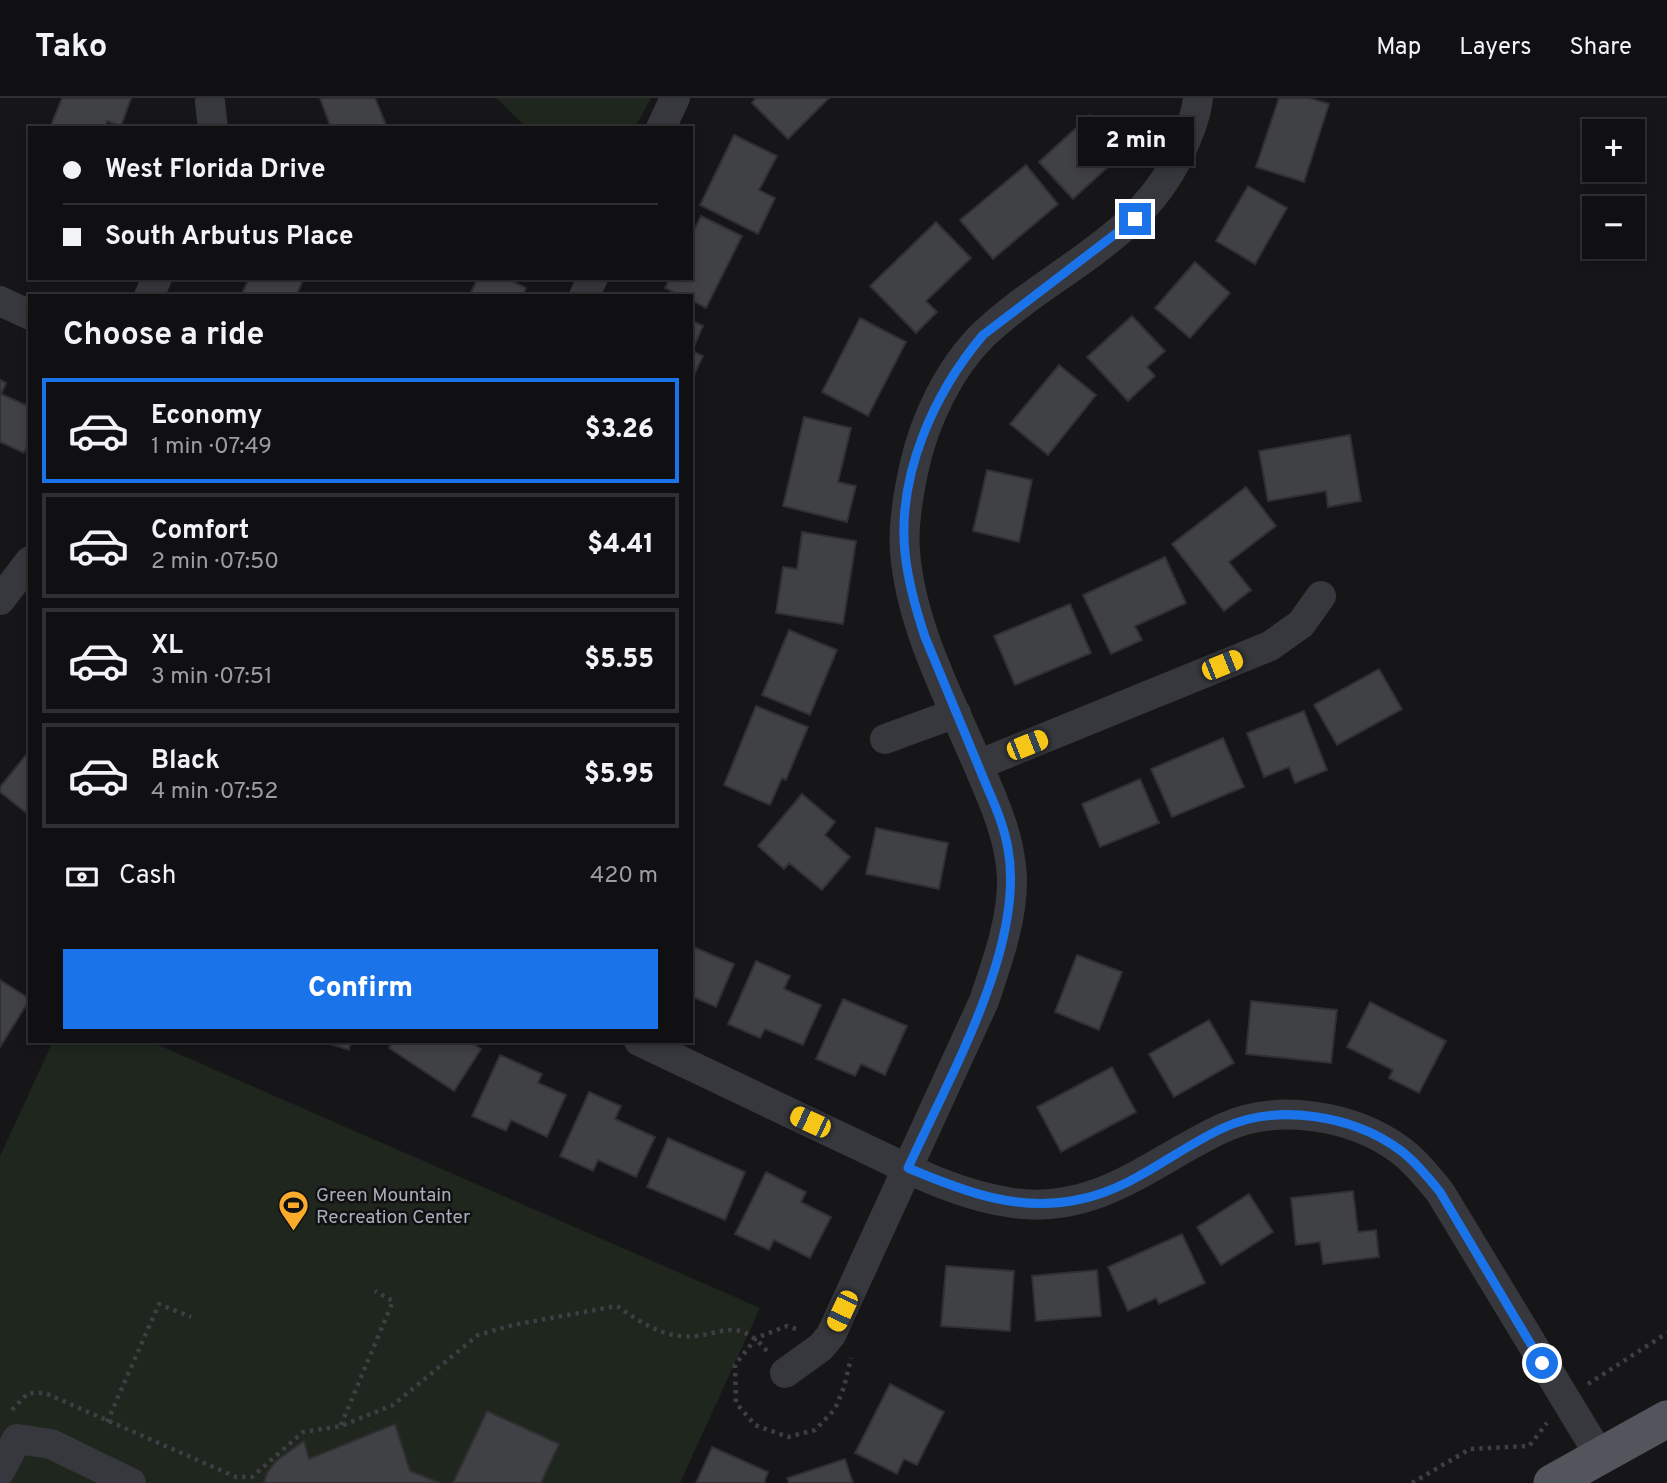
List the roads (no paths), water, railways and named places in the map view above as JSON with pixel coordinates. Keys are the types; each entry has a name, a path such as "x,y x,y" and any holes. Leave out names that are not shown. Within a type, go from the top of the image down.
{"main road":[{"path":"1552,1483 1667,1419"}],"street":[{"path":"662,126 676,98"},
{"path":"785,1373 821,1347 831,1335 984,1001 997,963 1010,907 1012,878 1002,824 915,606 905,551 908,496 914,466 934,409 966,356 983,335 1124,229 1145,208 1177,159 1189,134 1198,98"},
{"path":"0,301 28,315"},
{"path":"0,600 28,564"},
{"path":"978,765 1270,646 1301,624 1321,596"},
{"path":"885,738 956,713"},
{"path":"643,1043 908,1168 987,1199 1017,1204 1047,1204 1082,1199 1110,1190 1144,1174 1226,1126 1287,1115 1317,1117 1345,1123 1399,1149 1421,1169 1440,1192 1600,1456"},
{"path":"0,1471 18,1439 51,1444 131,1483"}],"place":[{"name":"Green Mountain Recreation Center","path":"293,1232"}]}
